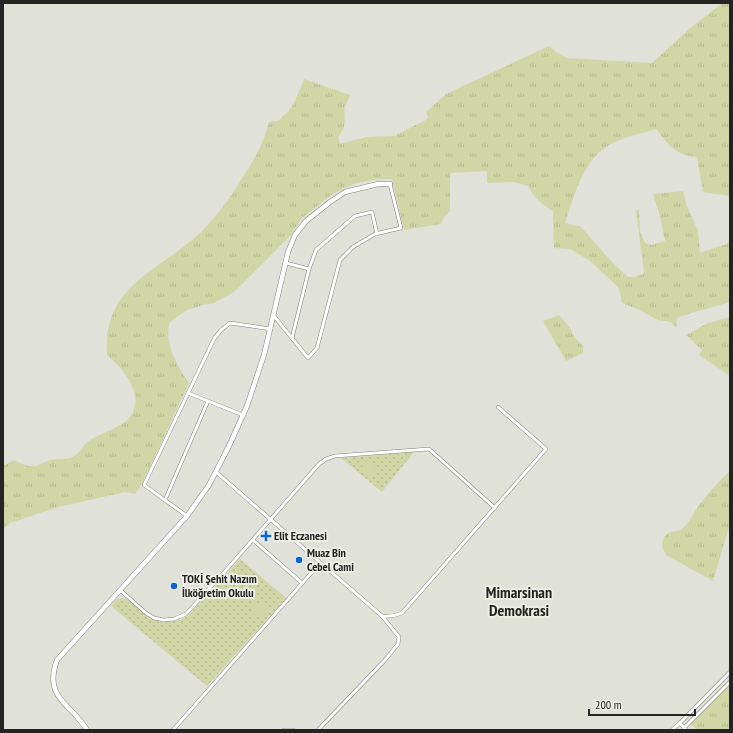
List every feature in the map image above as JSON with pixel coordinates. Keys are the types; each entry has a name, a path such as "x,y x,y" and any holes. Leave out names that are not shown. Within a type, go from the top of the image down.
{"street":[{"path":"87,730 82,721 64,705 57,695 53,683 53,670 57,660 187,516 209,485 243,414 264,355 286,263 295,236 306,221 345,192 378,184 390,184 401,228 377,234 353,248 340,260 317,348 308,358 274,316"},
{"path":"292,338 309,269 316,250 355,216 372,212 377,234"},
{"path":"286,263 309,269"},
{"path":"187,516 144,485 214,339 221,330 230,323 271,329"},
{"path":"188,393 243,414"},
{"path":"165,500 208,401"},
{"path":"382,616 396,616 402,613 546,449 498,407"},
{"path":"120,590 146,614 154,618 164,620 174,619 186,614 271,520 319,464 326,459 335,456 429,449 495,508"},
{"path":"216,472 382,616 399,637 398,644 385,660 318,730"},
{"path":"253,540 302,583"},
{"path":"173,730 320,563"},
{"path":"672,730 730,672"},
{"path":"680,723 685,729 730,682"},
{"path":"284,730 293,730"}],"green space":[{"path":"722,3 730,3 730,196 703,192 697,157 689,156 677,151 656,129 615,142 604,148 596,156 582,176 565,223 581,227 611,261 628,277 634,277 643,274 644,272 636,211 639,210 640,232 645,243 651,245 665,241 660,216 653,194 683,191 687,206 698,231 700,253 726,244 730,240 730,302 678,317 676,327 671,322 658,320 640,310 622,303 618,287 589,260 570,249 554,248 553,211 539,201 528,186 513,182 487,183 487,171 450,173 450,211 444,217 441,224 404,230 392,179 378,179 357,183 330,196 302,218 291,235 234,292 214,303 187,310 170,322 168,337 170,346 180,370 189,383 142,484 135,494 125,492 58,507 10,523 3,529 3,466 14,460 24,465 37,466 55,459 70,458 77,454 90,440 121,425 129,418 134,410 136,402 131,384 126,375 114,361 107,356 108,332 113,313 123,297 135,283 199,234 220,211 255,157 269,122 278,121 288,112 294,103 304,79 350,95 345,107 343,129 338,137 340,144 366,137 394,136 426,120 428,116 426,112 446,94 549,46 567,58 652,63 688,30"},
{"path":"559,315 570,328 575,338 583,346 583,353 566,361 543,321"},
{"path":"730,317 730,376 699,355 702,350 686,335 708,323"},
{"path":"414,452 382,492 341,458"},
{"path":"370,460 376,473 368,477 361,464"},
{"path":"730,471 730,524 713,581 668,556 663,549 662,542 667,534 680,530 685,526 705,498"},
{"path":"240,559 286,598 207,686 111,606 117,599 124,598 136,606 146,616 156,621 168,622 179,620 189,615"},
{"path":"254,604 268,606 267,616 252,614"},
{"path":"730,683 730,730 697,730 690,723"}],"place":[{"name":"Elit Eczanesi","path":"266,536"},
{"name":"Muaz Bin Cebel Cami","path":"299,560"},
{"name":"TOKİ Şehit Nazım İlköğretim Okulu","path":"174,586"}],"district":[{"name":"Mimarsinan Demokrasi","path":"519,601"}]}
